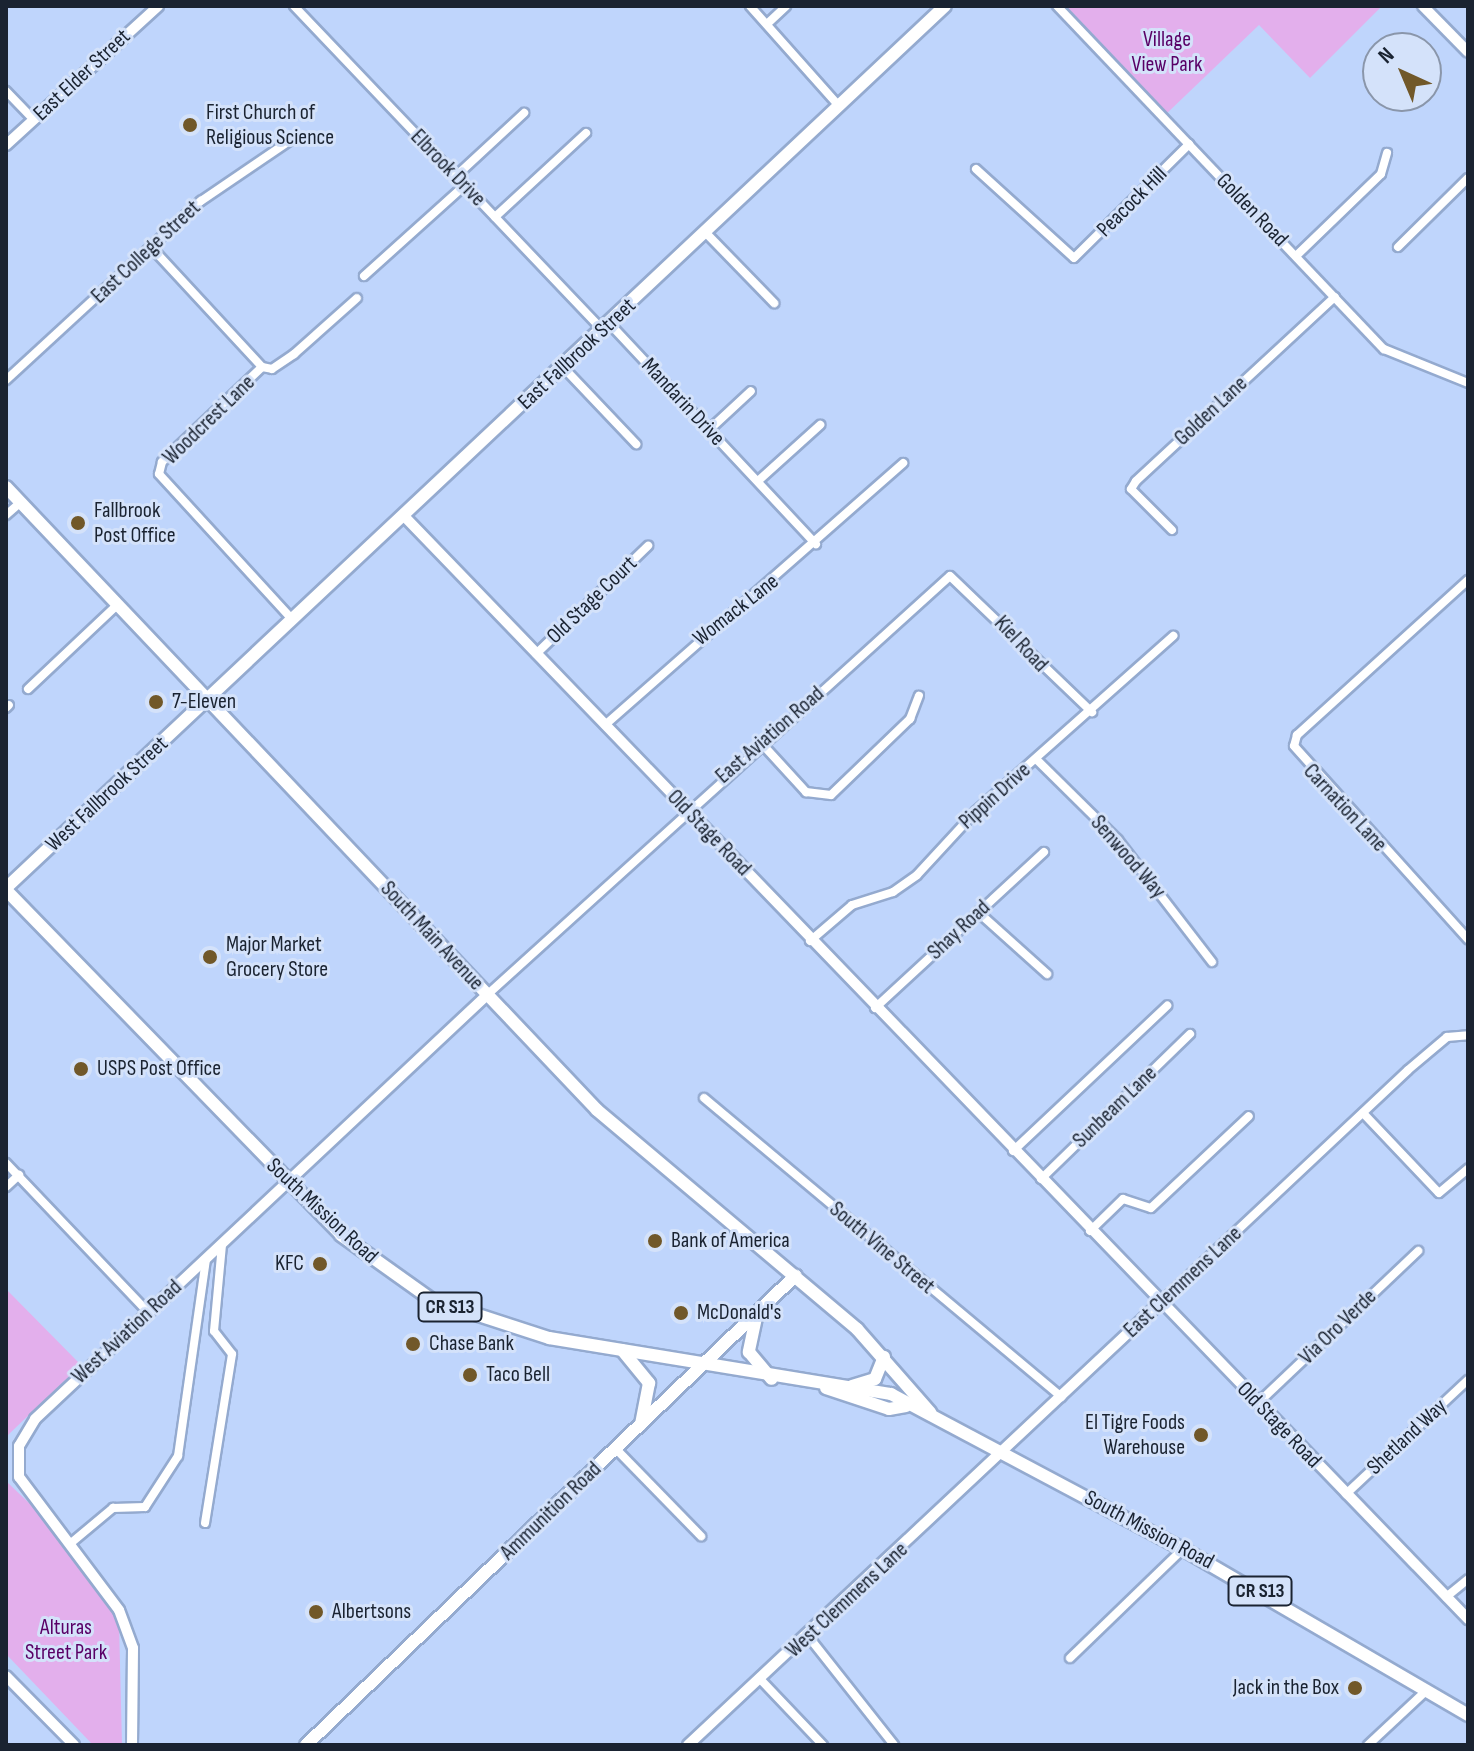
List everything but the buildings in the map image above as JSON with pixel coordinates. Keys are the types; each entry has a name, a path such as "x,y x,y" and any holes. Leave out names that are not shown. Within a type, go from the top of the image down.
{"main road":[{"name":"East Fallbrook Street","path":"208,700 945,6"},
{"name":"South Main Avenue","path":"6,487 597,1110 795,1276 884,1357 898,1382 936,1418"},
{"name":"West Fallbrook Street","path":"6,889 208,700"},
{"name":"South Mission Road","path":"6,889 289,1184 352,1244 432,1300 512,1329 826,1388 889,1409 906,1406"},
{"name":"Ammunition Road","path":"306,1745 795,1276"},
{"path":"757,1313 749,1352 772,1379"},
{"path":"622,1350 649,1383 641,1424"},
{"path":"852,1386 875,1379 884,1357"},
{"name":"South Mission Road","path":"826,1388 852,1386 891,1394 906,1406 1004,1452 1183,1549 1468,1715"}],"street":[{"name":"East Elder Street","path":"6,145 158,6"},
{"name":"Elbrook Drive","path":"294,6 495,217 606,326"},
{"path":"750,6 840,108"},
{"path":"767,24 786,6"},
{"name":"Golden Road","path":"1057,6 1384,349 1416,368 1468,383"},
{"path":"1431,9 1468,52"},
{"path":"6,91 34,120"},
{"path":"456,176 524,113"},
{"path":"495,217 586,133"},
{"name":"East College Street","path":"6,380 216,188 295,137"},
{"name":"Peacock Hill","path":"976,169 1074,258 1189,144"},
{"path":"1296,256 1381,174 1387,153"},
{"path":"1398,247 1468,178"},
{"path":"364,276 465,185"},
{"path":"706,233 774,303"},
{"path":"151,247 262,367"},
{"name":"Golden Lane","path":"1172,530 1131,489 1136,481 1335,297"},
{"name":"Woodcrest Lane","path":"293,620 159,474 162,462 262,367 272,369 294,354 357,298"},
{"name":"Mandarin Drive","path":"606,326 816,544"},
{"path":"562,366 636,444"},
{"path":"709,430 751,391"},
{"path":"758,481 820,425"},
{"name":"Womack Lane","path":"605,725 715,621 748,605 903,463"},
{"path":"6,515 21,502"},
{"name":"Old Stage Road","path":"404,516 810,941 1468,1619"},
{"name":"Old Stage Court","path":"536,654 648,546"},
{"name":"Kiel Road","path":"950,576 1092,712"},
{"name":"East Aviation Road","path":"487,995 686,809 763,745 950,576"},
{"name":"Carnation Lane","path":"1468,580 1297,735 1294,746 1468,939"},
{"path":"28,689 116,606"},
{"name":"Pippin Drive","path":"810,941 852,905 893,892 917,875 1036,759 1092,712 1173,636"},
{"path":"763,745 806,792 831,795 910,719 919,696"},
{"name":"Senwood Way","path":"1036,759 1118,840 1212,962"},
{"name":"Shay Road","path":"875,1008 1044,852"},
{"path":"978,912 1047,974"},
{"name":"West Aviation Road","path":"132,1745 133,1648 119,1610 19,1477 19,1446 35,1419 487,995"},
{"path":"1013,1151 1167,1006"},
{"name":"Sunbeam Lane","path":"1041,1179 1190,1034"},
{"name":"East Clemmens Lane","path":"1004,1452 1447,1037 1468,1035"},
{"name":"South Vine Street","path":"704,1098 1061,1397"},
{"path":"1363,1113 1439,1193 1468,1169"},
{"path":"1090,1231 1123,1199 1151,1208 1249,1116"},
{"path":"6,1163 148,1312"},
{"path":"6,1187 19,1175"},
{"path":"205,1523 232,1354 214,1331 222,1244"},
{"name":"Via Oro Verde","path":"1258,1403 1418,1251"},
{"path":"71,1543 113,1508 145,1507 178,1456 206,1258"},
{"name":"Shetland Way","path":"1346,1494 1468,1380"},
{"path":"616,1449 701,1536"},
{"name":"West Clemmens Lane","path":"688,1745 1004,1452"},
{"path":"1070,1658 1183,1549"},
{"path":"1446,1597 1468,1579"},
{"path":"808,1636 894,1745"},
{"path":"6,1676 74,1745"},
{"path":"761,1680 823,1745"},
{"path":"1368,1745 1428,1689"}],"green space":[{"name":"Village View Park","path":"1059,6 1382,6 1310,78 1259,25 1163,117"},
{"path":"6,1289 81,1365 8,1435 6,1448"},
{"name":"Alturas Street Park","path":"6,1481 51,1524 119,1623 122,1745 93,1745 6,1654"}],"place":[{"name":"First Church of Religious Science","path":"190,125"},
{"name":"Fallbrook Post Office","path":"78,523"},
{"name":"7-Eleven","path":"156,702"},
{"name":"Major Market Grocery Store","path":"210,957"},
{"name":"USPS Post Office","path":"81,1069"},
{"name":"Bank of America","path":"655,1241"},
{"name":"KFC","path":"320,1264"},
{"name":"McDonald's","path":"681,1313"},
{"name":"Chase Bank","path":"413,1344"},
{"name":"Taco Bell","path":"470,1375"},
{"name":"El Tigre Foods Warehouse","path":"1201,1435"},
{"name":"Albertsons","path":"316,1612"},
{"name":"Jack in the Box","path":"1355,1688"}]}
